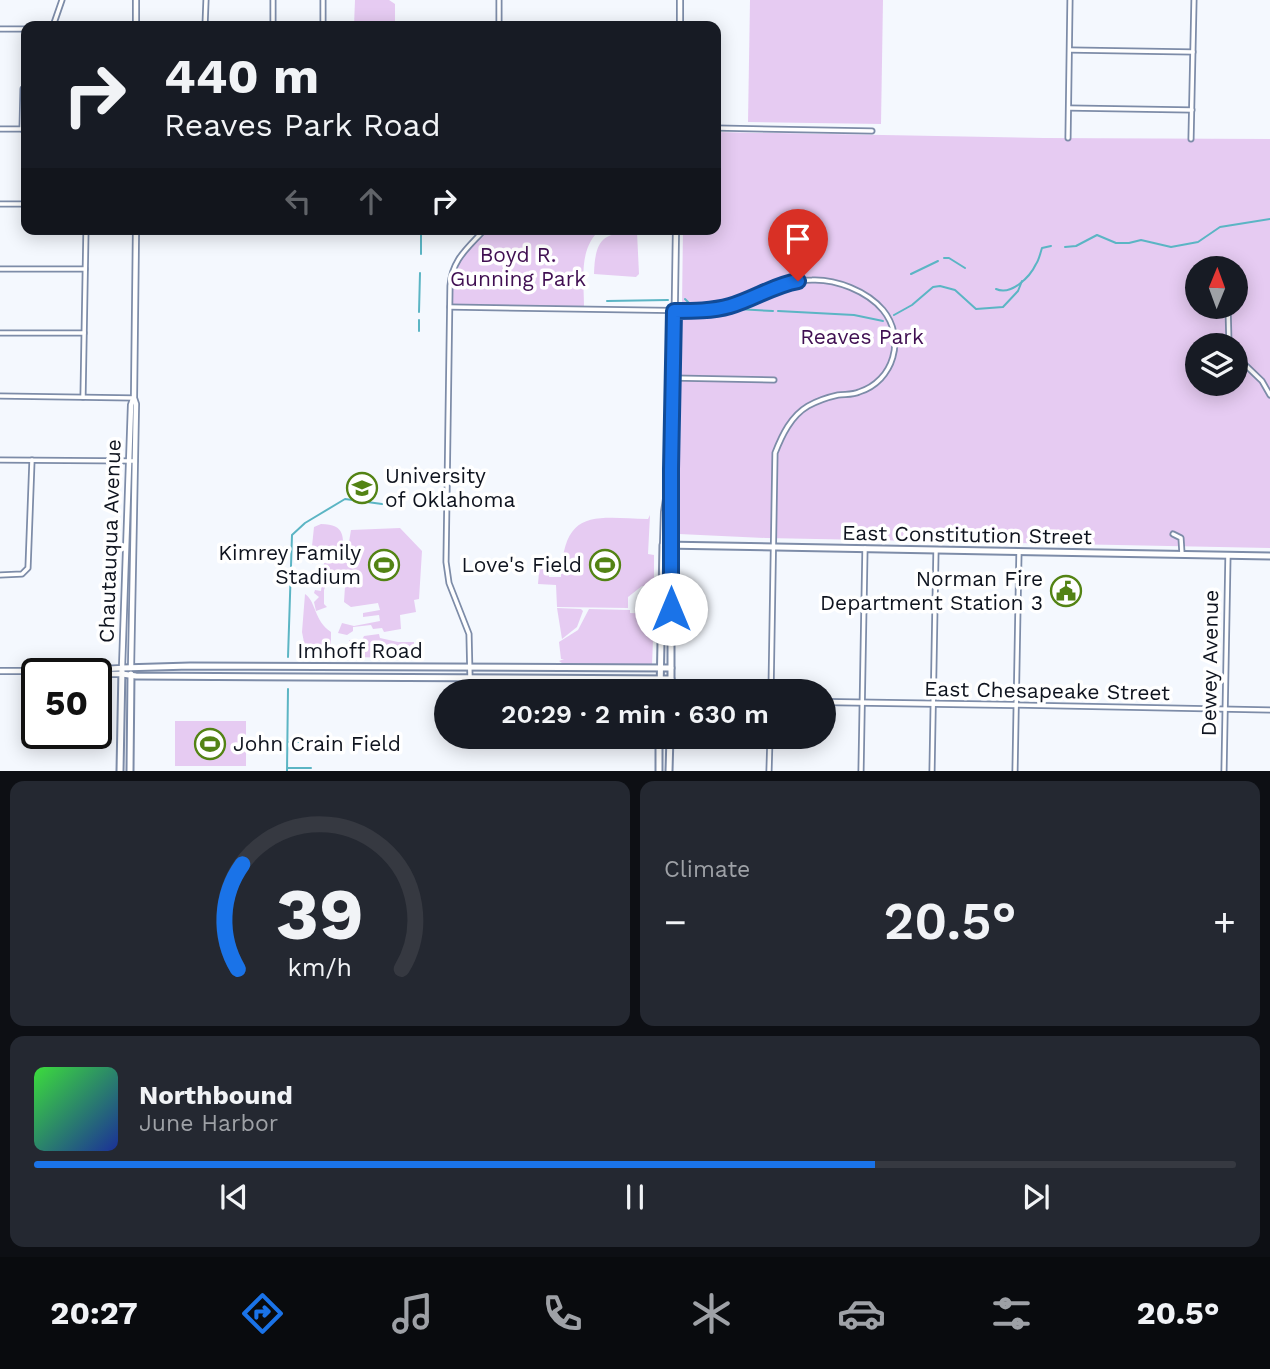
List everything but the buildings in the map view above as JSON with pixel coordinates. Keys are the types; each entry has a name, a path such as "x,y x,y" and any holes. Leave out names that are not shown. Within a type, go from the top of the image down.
{"main road":[{"name":"East Constitution Street","path":"663,545 1270,556"},
{"path":"660,679 663,545"},
{"path":"671,545 671,679"},
{"name":"Imhoff Road","path":"122,671 131,668 671,668"},
{"name":"Chautauqua Avenue","path":"130,771 131,668"},
{"name":"Imhoff Road","path":"122,671 131,676 660,679"},
{"name":"Chautauqua Avenue","path":"120,771 122,671"},
{"path":"659,749 659,771"},
{"path":"669,771 670,749"},
{"path":"659,754 670,755"}],"street":[{"path":"55,21 62,0"},
{"path":"136,0 136,21"},
{"path":"205,21 206,0"},
{"path":"273,0 273,21"},
{"path":"323,0 323,21"},
{"path":"499,0 499,21"},
{"path":"680,0 680,21"},
{"path":"1068,138 1070,0"},
{"path":"1191,139 1194,0"},
{"path":"0,29 21,29"},
{"path":"1070,50 1193,52"},
{"path":"1069,108 1192,110"},
{"path":"721,128 872,131"},
{"path":"0,129 21,129"},
{"path":"0,204 21,204"},
{"path":"83,397 86,235"},
{"name":"Chautauqua Avenue","path":"131,668 131,405 134,398 136,235"},
{"path":"470,678 469,634 449,583 446,562 450,307 451,275 455,262 479,235"},
{"path":"671,545 676,235"},
{"path":"0,269 85,269"},
{"path":"450,307 674,311 718,309 748,300 785,283 812,279 831,281 854,289 882,308 892,323 895,336 895,353 887,372 879,381 859,393 835,395 807,406 789,424 775,453 771,679"},
{"path":"0,333 84,333"},
{"path":"1248,368 1262,381 1270,395"},
{"path":"673,379 774,380"},
{"path":"0,396 134,398"},
{"path":"0,460 132,461"},
{"path":"0,575 26,573 29,564 32,460"},
{"name":"Chautauqua Avenue","path":"122,671 132,461"},
{"path":"663,545 664,512 671,469"},
{"path":"1173,534 1181,538 1182,554"},
{"path":"861,771 865,548"},
{"path":"932,771 936,550"},
{"path":"1015,771 1019,551"},
{"name":"Dewey Avenue","path":"1224,771 1228,555"},
{"path":"0,671 21,671"},
{"name":"Imhoff Road","path":"112,671 122,671"},
{"name":"Imhoff Road","path":"112,672 122,671"},
{"name":"East Chesapeake Street","path":"836,702 1270,710"},
{"path":"769,749 769,771"}],"green space":[{"path":"355,0 389,0 395,4 395,21 354,21"},
{"path":"750,0 883,0 881,124 748,122"},
{"name":"Reaves Park","path":"721,132 1270,139 1270,548 679,534 683,235 721,235"},
{"name":"Boyd R. Gunning Park","path":"482,235 596,235 589,245 584,265 584,307 452,304 456,268"},
{"path":"637,235 639,274 636,277 594,274 599,245 609,236"},
{"name":"Love's Field","path":"650,515 648,554 654,555 654,588 642,586 628,597 628,608 557,607 556,585 538,584 540,560 549,560 549,577 561,577 563,555 575,528 597,519 648,519"},
{"name":"Kimrey Family Stadium","path":"321,524 335,526 342,533 342,557 316,559 346,560 351,530 400,528 422,551 419,599 414,600 416,612 400,615 401,629 384,632 382,628 373,629 371,625 353,627 353,631 347,635 338,633 342,623 354,626 380,621 379,615 363,617 363,613 380,610 378,603 351,607 344,602 346,571 340,570 336,586 327,582 324,604 327,607 316,611 314,602 319,597 314,593 315,590 321,591 324,563 315,561 312,564 315,558 311,556 314,527"},
{"path":"305,594 321,622 331,632 331,644 337,647 337,658 307,658 302,632"},
{"path":"557,608 583,611 577,627 562,639"},
{"path":"589,609 630,610 630,613 654,614 652,665 565,665 559,661 564,659 561,659 559,642 578,630"},
{"path":"379,634 380,638 414,642 414,658 343,657 343,647 349,645 349,640 362,640 364,636"},
{"name":"John Crain Field","path":"175,721 246,721 246,766 175,766"}],"waterway":[{"path":"1065,247 1076,246 1097,235 1116,243 1141,240 1171,247 1198,242 1220,227 1270,219"},
{"path":"421,235 421,254"},
{"path":"996,289 1014,288 1033,269 1042,248 1051,246"},
{"path":"944,258 949,258 965,268"},
{"path":"911,274 938,261"},
{"path":"419,312 420,273"},
{"path":"894,315 912,305 933,287 940,286 955,290 976,309 1003,307 1018,291 1022,281"},
{"path":"685,299 692,306"},
{"path":"607,301 668,300"},
{"path":"737,309 773,311"},
{"path":"778,311 854,315 883,321"},
{"path":"419,320 419,331"},
{"path":"288,657 292,535 305,523 345,499 382,504"},
{"path":"287,771 288,689"},
{"path":"289,742 309,742"},
{"path":"288,768 311,768"}],"place":[{"name":"University of Oklahoma","path":"362,488"},
{"name":"Kimrey Family Stadium","path":"384,565"},
{"name":"Love's Field","path":"605,565"},
{"name":"Norman Fire Department Station 3","path":"1066,591"},
{"name":"John Crain Field","path":"210,744"}],"route":[{"path":"671,609 674,311 705,311 731,306 785,283 798,281"}]}
